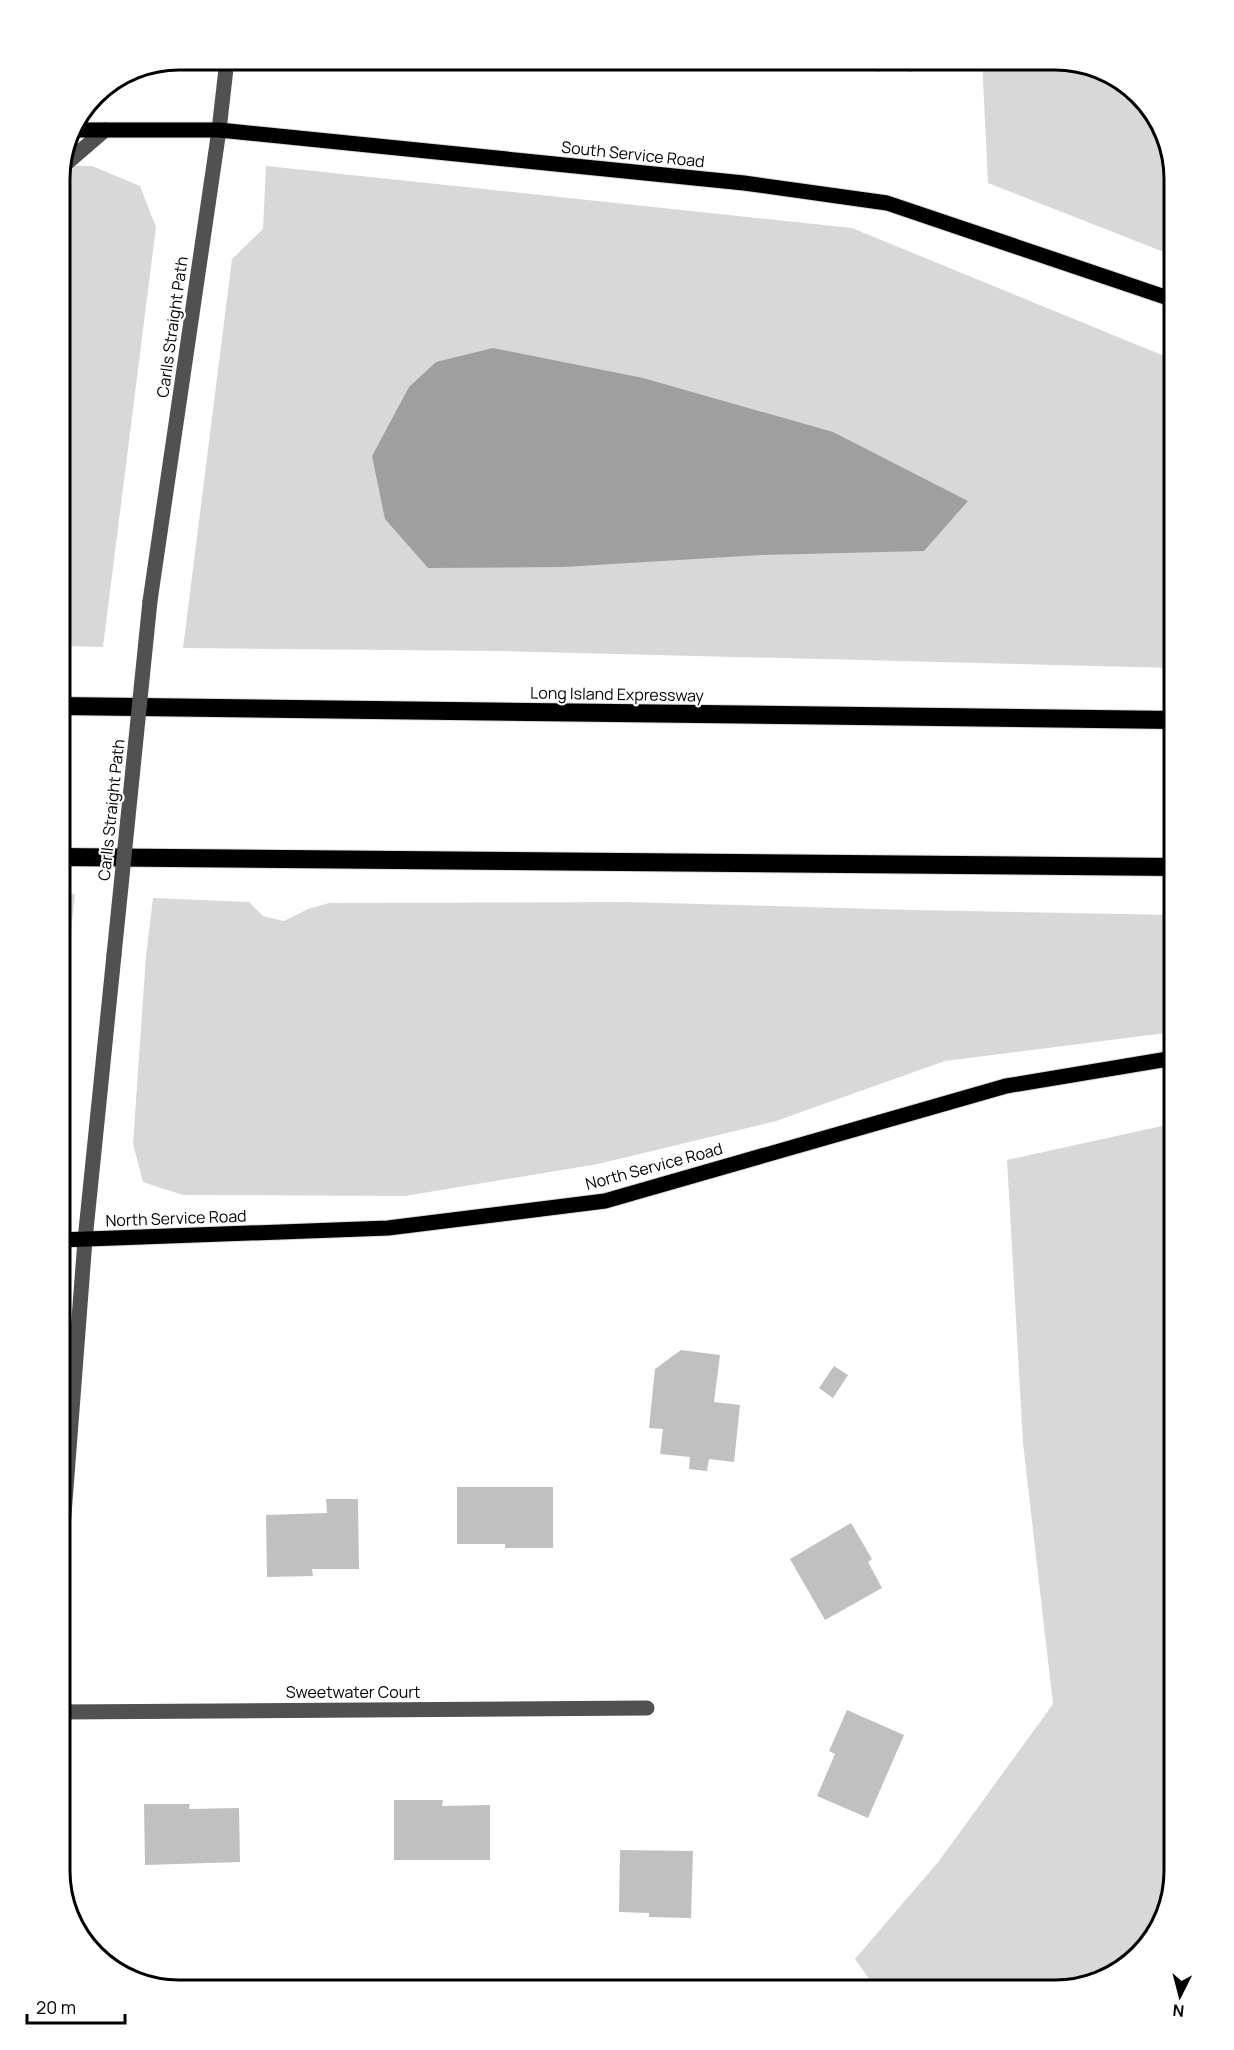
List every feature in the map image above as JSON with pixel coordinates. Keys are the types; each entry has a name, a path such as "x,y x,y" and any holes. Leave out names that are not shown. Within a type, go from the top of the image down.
{"highway":[{"name":"Long Island Expressway","path":"71,706 1164,720"},
{"path":"71,857 1164,867"}],"main road":[{"name":"South Service Road","path":"82,130 219,130 744,183 887,202 1164,297"},
{"name":"North Service Road","path":"70,1240 388,1228 605,1201 1006,1086 1164,1060"}],"street":[{"name":"Carlls Straight Path","path":"70,1433 85,1240 150,601 226,71"},
{"path":"73,158 105,130"},
{"name":"Sweetwater Court","path":"70,1712 647,1708"}],"shaded area":[{"path":"983,71 1061,71 1089,76 1115,89 1136,108 1145,119 1158,145 1164,180 1164,252 988,183"},
{"path":"71,166 92,166 140,186 156,227 103,647 71,646"},
{"path":"266,166 852,228 1164,356 1164,668 501,651 183,648 232,259 263,229"},
{"path":"493,348 643,378 833,432 968,501 924,551 761,555 563,567 428,568 385,519 372,456 409,387 436,362"},
{"path":"71,894 75,894 71,938"},
{"path":"153,898 249,902 263,916 284,921 308,909 329,903 627,902 1164,915 1164,1033 945,1061 776,1121 598,1164 405,1196 183,1195 143,1182 133,1144 146,956"},
{"path":"1164,1126 1164,1870 1160,1898 1149,1925 1126,1952 1103,1968 1082,1976 1054,1980 870,1980 855,1959 939,1861 1053,1704 1023,1443 1007,1160"}],"building":[{"path":"681,1350 720,1355 714,1402 740,1405 734,1462 709,1459 707,1471 689,1469 690,1457 660,1454 663,1429 649,1428 655,1369"},
{"path":"834,1366 848,1375 833,1398 819,1388"},
{"path":"457,1487 553,1487 553,1548 505,1548 505,1544 457,1544"},
{"path":"326,1499 358,1499 359,1569 312,1569 313,1576 267,1577 266,1515 327,1513"},
{"path":"851,1523 872,1559 868,1562 882,1588 825,1620 790,1559"},
{"path":"847,1710 904,1735 868,1818 817,1796 835,1754 829,1751"},
{"path":"394,1800 443,1800 442,1806 490,1805 490,1860 394,1860"},
{"path":"144,1804 190,1804 189,1809 239,1808 240,1862 145,1865"},
{"path":"620,1850 693,1851 691,1918 649,1917 649,1913 619,1912"}]}
